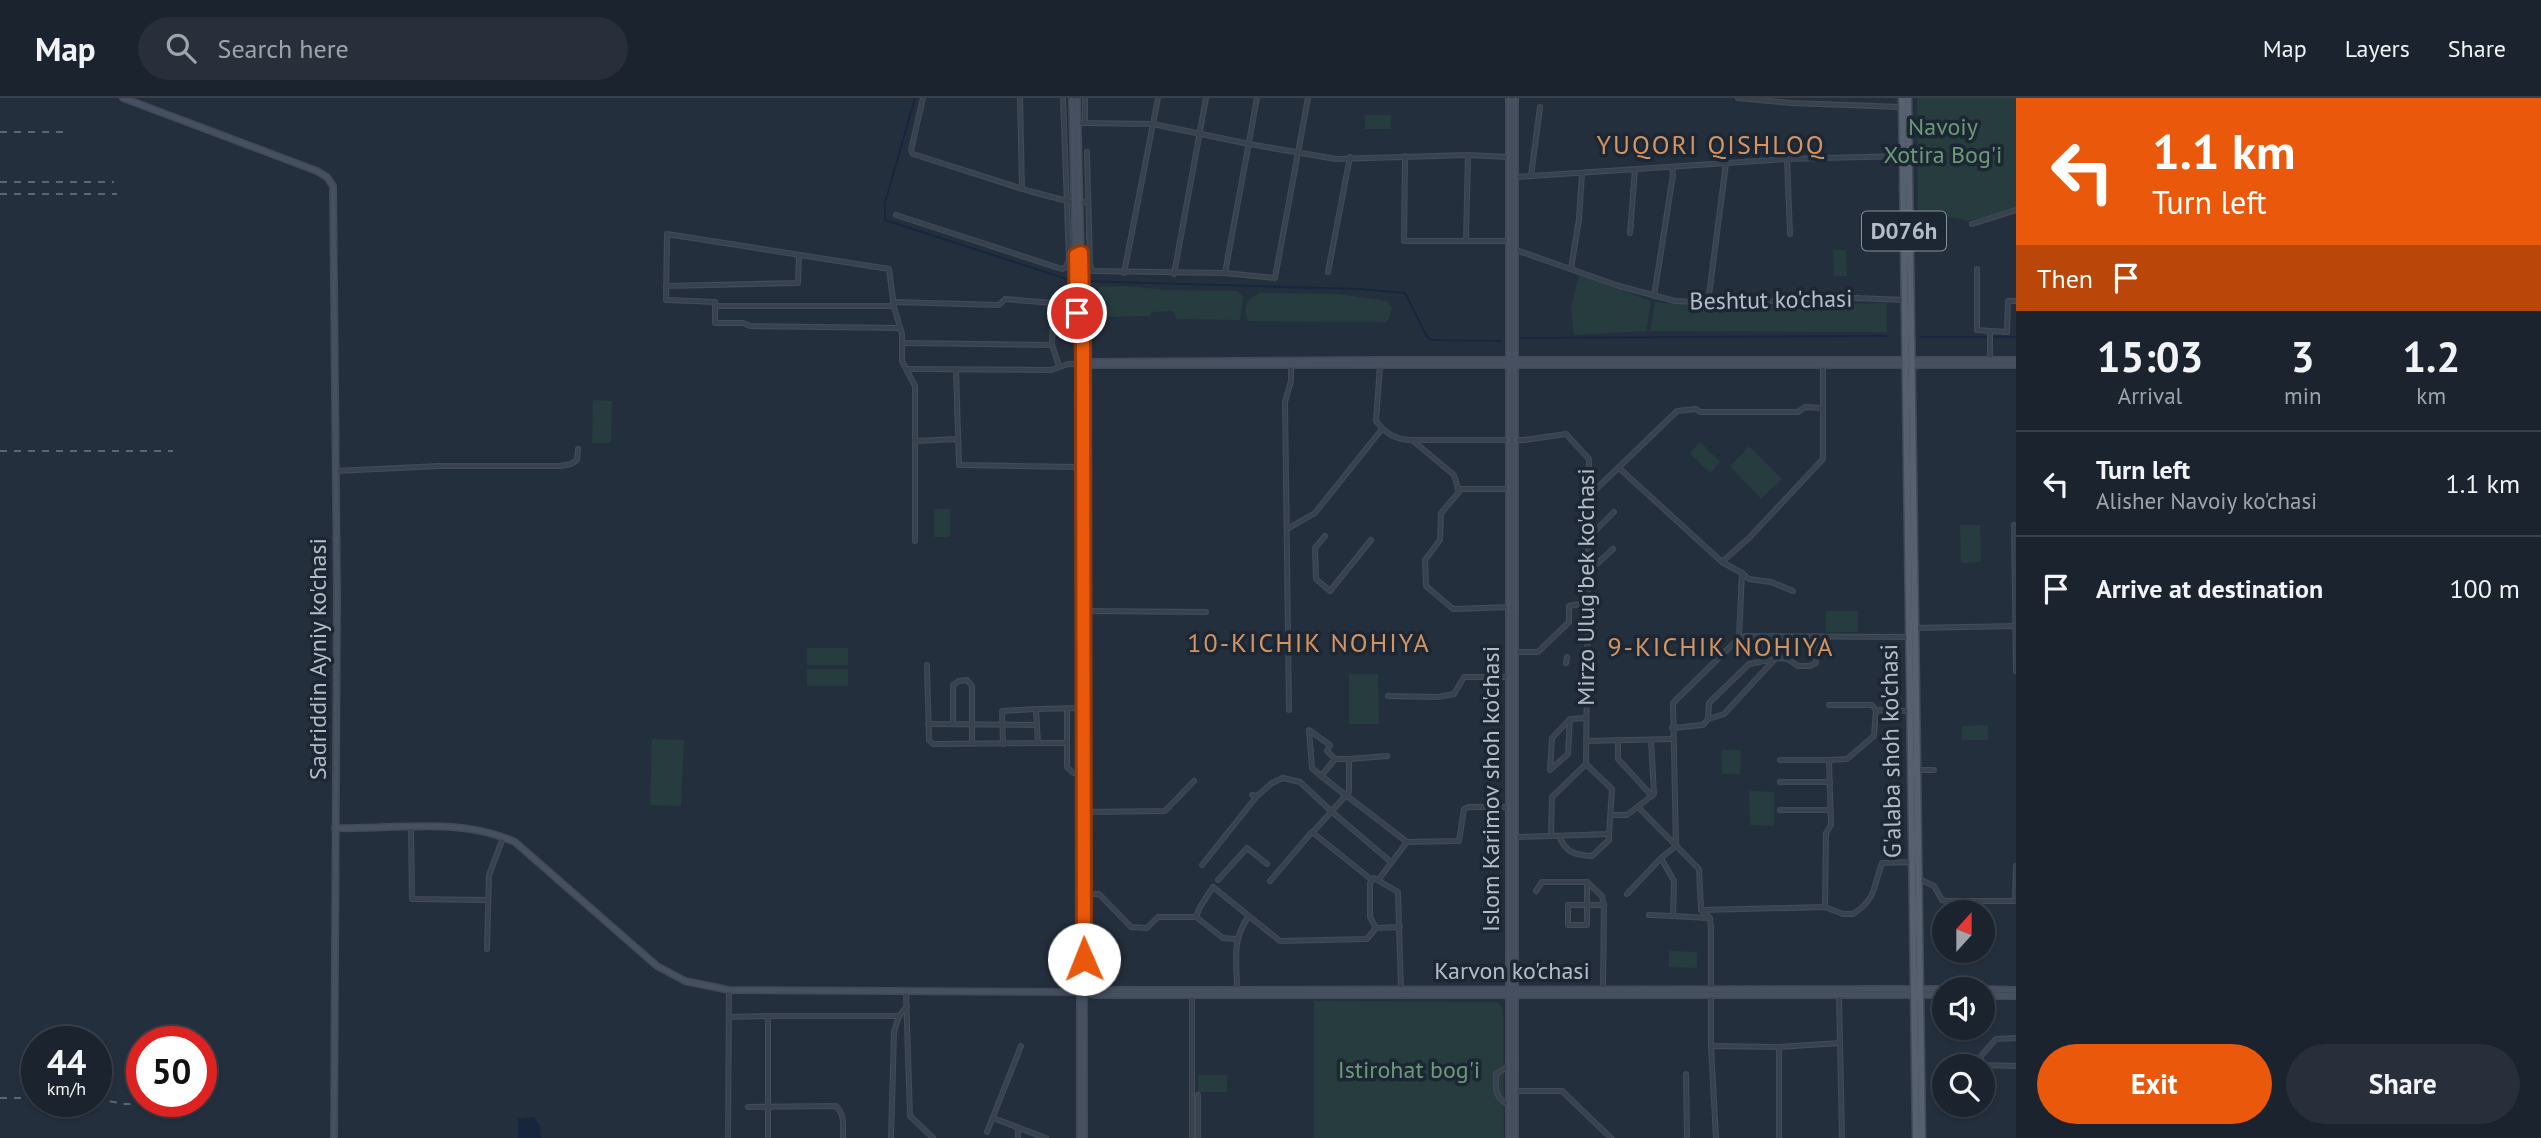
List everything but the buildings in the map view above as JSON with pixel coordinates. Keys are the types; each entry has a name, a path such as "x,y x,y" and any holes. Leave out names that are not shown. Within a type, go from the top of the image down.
{"main road":[{"name":"Sadriddin Ayniy ko'chasi","path":"123,98 317,171 331,181 334,204 336,471 334,1138"},
{"path":"1074,98 1083,382 1084,894 1081,992"},
{"name":"Islom Karimov shoh ko'chasi","path":"1509,98 1512,991 1509,1138"},
{"name":"Islom Karimov shoh ko'chasi","path":"1511,362 1514,177 1511,157 1515,98"},
{"name":"D076h","path":"1902,98 1908,362"},
{"name":"D076h","path":"1908,98 1908,362"},
{"path":"1079,288 1083,349 1079,467 1084,611 1080,708 1082,1138"},
{"path":"1083,349 1096,363"},
{"name":"G'alaba shoh ko'chasi","path":"1908,362 1911,383 1917,770 1916,1138"},
{"name":"G'alaba shoh ko'chasi","path":"1908,362 1912,862 1922,1138"},
{"path":"1083,382 1088,370 1096,363"},
{"path":"1082,364 2016,363"},
{"name":"Islom Karimov shoh ko'chasi","path":"1511,607 1514,652 1511,677"},
{"name":"Islom Karimov shoh ko'chasi","path":"1511,807 1515,837 1512,991"},
{"path":"335,828 470,828 504,836"},
{"name":"Karvon ko'chasi","path":"504,836 515,842 657,966 685,981 729,990 1192,993 1603,989 1932,990"},
{"path":"1995,989 2016,990"},
{"path":"1512,991 1932,994"},
{"path":"1995,996 2016,996"},
{"name":"Islom Karimov shoh ko'chasi","path":"1512,1064 1515,1138"}],"street":[{"path":"923,98 911,150 913,154 1022,189 1077,204 1088,202"},
{"path":"1020,98 1022,189"},
{"path":"896,215 1062,269 1066,267 1069,259 1063,98"},
{"path":"1085,98 1085,122"},
{"path":"1124,273 1158,98"},
{"path":"1174,274 1206,98"},
{"path":"1226,273 1257,98"},
{"path":"1087,152 1089,249 1093,271 1226,273 1275,278 1308,98"},
{"path":"1738,98 1790,103 1902,107"},
{"path":"1531,176 1540,107"},
{"path":"1075,123 1153,124 1336,159 1468,155 1511,157"},
{"path":"1466,241 1468,155"},
{"path":"1405,156 1404,241 1511,241"},
{"path":"1514,177 1787,159 1903,156"},
{"path":"1328,272 1350,157"},
{"path":"1787,159 1790,234"},
{"path":"1707,303 1726,163"},
{"path":"1654,297 1672,167"},
{"path":"1630,233 1635,169"},
{"path":"1571,269 1579,219 1582,173"},
{"path":"1972,224 2016,210"},
{"path":"900,328 715,323 715,302 666,300 667,234 890,269 893,304 900,328 902,343 902,360 915,386 915,541"},
{"path":"1069,259 1089,249"},
{"name":"Beshtut ko'chasi","path":"1514,249 1654,297 1675,301 1707,303 1856,298 1905,300"},
{"path":"666,286 799,283 799,255"},
{"path":"1977,269 1977,330 2008,331 2008,301 2016,301"},
{"path":"715,306 999,305 1005,299 1053,303 1052,345 1059,366"},
{"path":"1990,332 1990,363"},
{"path":"902,343 1052,345"},
{"path":"1722,562 1749,538 1823,460 1823,362"},
{"path":"1289,710 1286,402 1291,381 1291,363"},
{"path":"1380,363 1376,421 1382,429 1398,440 1511,440"},
{"path":"908,369 1051,370 1059,366 1082,364"},
{"path":"956,369 959,465 1079,467"},
{"path":"1588,498 1677,411 1696,409 1700,412 1798,412 1805,407 1822,408"},
{"path":"1287,529 1315,513 1382,429"},
{"name":"Mirzo Ulug'bek ko'chasi","path":"1511,440 1566,434 1588,459 1586,764"},
{"path":"915,441 958,439"},
{"path":"1412,440 1454,475 1459,492 1441,513 1440,540 1425,560 1426,586 1453,608 1511,607"},
{"path":"336,471 439,466 560,466 577,460 578,449"},
{"name":"Mirzo Ulug'bek ko'chasi","path":"1619,468 1722,562 1749,579 1771,582 1793,591"},
{"path":"1458,489 1511,489"},
{"path":"1588,527 1594,531 1614,512"},
{"path":"2014,525 2016,671"},
{"path":"1325,536 1315,548 1316,579 1331,591 1371,540"},
{"path":"1587,573 1613,549"},
{"path":"1738,638 1742,573"},
{"path":"1514,652 1538,652 1569,621 1569,606 1587,603"},
{"path":"1084,611 1206,612"},
{"path":"1915,628 2015,626"},
{"path":"1672,728 1703,724 1707,719 1709,703 1749,663 1788,659 1798,666 1816,663 1815,636"},
{"path":"1676,846 1673,703 1738,638 1909,637"},
{"path":"1566,663 1567,657"},
{"path":"1707,719 1724,714 1774,660"},
{"path":"927,665 930,742 1067,744"},
{"path":"1388,696 1454,694 1464,677 1511,677"},
{"path":"953,724 953,685 963,680 970,682 972,744"},
{"path":"1780,761 1847,759 1874,736 1876,710 1872,705 1829,705"},
{"path":"1067,708 1067,766 1073,773 1080,773"},
{"path":"1003,744 1003,710 1080,708"},
{"path":"1036,709 1038,743"},
{"path":"1876,710 1910,711"},
{"path":"1570,719 1569,754 1550,770 1552,738 1570,719 1586,718"},
{"path":"928,724 1037,725"},
{"path":"1387,755 1335,760 1327,751 1330,746 1309,730 1312,768 1344,796 1407,842"},
{"path":"1586,741 1673,739"},
{"path":"1618,740 1618,759 1652,796"},
{"path":"1611,815 1627,815 1654,794 1651,740"},
{"path":"1321,776 1335,760"},
{"path":"1270,881 1349,792 1349,760"},
{"path":"1825,907 1826,833 1831,825 1829,760"},
{"path":"1551,836 1552,797 1586,764 1612,789 1609,839 1592,856 1574,855 1564,847 1559,836"},
{"path":"1917,770 1934,770"},
{"path":"1202,865 1254,795 1283,778 1300,782 1392,862"},
{"path":"1084,812 1165,811 1194,781"},
{"path":"1780,782 1830,782"},
{"path":"1379,879 1407,842 1456,842 1461,837 1461,817 1464,809 1511,807"},
{"path":"1639,808 1699,869 1701,910 1710,918 1711,1045 1716,1138"},
{"path":"1780,810 1831,810"},
{"path":"411,827 412,899 488,900"},
{"path":"1312,832 1372,880 1379,879 1398,892 1401,991"},
{"path":"1515,837 1609,834"},
{"path":"487,949 489,875 504,836"},
{"path":"1628,894 1661,858 1676,846"},
{"path":"1219,880 1247,848 1267,864"},
{"path":"1661,858 1674,880 1674,916"},
{"path":"1701,910 1825,907 1843,914 1853,914 1876,891 1877,876 1882,863 1912,862"},
{"path":"1917,878 1934,886 1942,900 2015,901 2016,866"},
{"path":"1372,880 1370,917 1376,928"},
{"path":"1536,891 1542,882 1587,882 1602,896 1603,989"},
{"path":"1587,882 1587,905 1587,925 1568,925 1568,905 1587,905 1604,905"},
{"path":"1196,917 1213,887 1280,941 1367,939 1376,928 1399,927"},
{"path":"1084,894 1099,894 1132,928 1147,928 1158,917 1196,917 1223,938 1236,939"},
{"path":"1649,915 1710,918"},
{"path":"1238,993 1236,939 1248,916"},
{"path":"728,1138 729,990"},
{"path":"906,992 910,1116 933,1138"},
{"path":"1192,993 1192,1138"},
{"path":"1839,995 1842,1138"},
{"path":"891,1138 894,1032 899,1016 907,1006"},
{"path":"768,1016 768,1138"},
{"path":"729,1017 899,1016"},
{"path":"2016,1038 1996,1039 1981,1056 1981,1065 2016,1066"},
{"path":"1711,1045 1779,1047 1840,1043"},
{"path":"987,1132 1021,1046"},
{"path":"1779,1047 1779,1138"},
{"path":"1509,1105 1496,1095 1496,1074 1512,1064"},
{"path":"1686,1074 1687,1138"},
{"path":"1515,1090 1562,1091 1611,1138"},
{"path":"1198,1095 1198,1138"},
{"path":"748,1107 836,1106 843,1118 843,1138"},
{"path":"992,1118 1046,1138"},
{"path":"1018,1128 1018,1138"},
{"path":"1074,1138 1082,1138"}],"green space":[{"name":"Navoiy Xotira Bog'i","path":"1917,98 2016,98 2016,209 1968,221 1918,215"},
{"path":"1365,115 1391,115 1391,129 1365,129"},
{"path":"1833,250 1846,250 1847,276 1834,276"},
{"path":"1579,275 1651,301 1646,331 1574,335 1571,308"},
{"path":"1126,286 1166,290 1238,291 1243,297 1240,320 1177,319 1173,311 1152,312 1150,316 1098,317 1098,287"},
{"path":"1260,293 1338,294 1387,301 1392,308 1389,319 1385,322 1248,321 1247,304"},
{"path":"1655,302 1706,307 1887,303 1887,332 1650,331"},
{"path":"593,400 612,401 611,443 592,443"},
{"path":"1700,442 1720,462 1710,473 1690,453"},
{"path":"1749,446 1782,479 1761,499 1730,466"},
{"path":"934,509 950,509 950,537 934,537"},
{"path":"1960,525 1980,525 1981,562 1961,563"},
{"path":"1826,611 1858,611 1858,632 1826,632"},
{"path":"807,648 848,648 848,665 807,665"},
{"path":"807,669 848,669 848,686 807,686"},
{"path":"1349,674 1378,674 1379,724 1349,724"},
{"path":"1988,725 1988,740 1962,740 1962,726"},
{"path":"652,739 684,740 681,806 650,805"},
{"path":"1721,750 1741,750 1740,774 1722,774"},
{"path":"1749,791 1774,792 1774,826 1750,825"},
{"path":"1669,951 1697,952 1697,968 1669,967"},
{"name":"Istirohat bog'i","path":"1314,1001 1498,1002 1503,1009 1504,1138 1314,1138"},
{"path":"1198,1075 1227,1075 1227,1092 1198,1092"}],"water":[{"path":"534,1117 540,1125 541,1138 518,1138 518,1119"}],"waterway":[{"path":"915,98 885,203 885,220 1073,281"},
{"path":"1082,281 1360,289 1405,293 1431,340 1501,341"},
{"path":"1521,338 1887,336"},
{"path":"1920,337 2016,337"}],"railway":[{"path":"0,132 64,132"},
{"path":"0,182 114,182"},
{"path":"0,194 117,194"},
{"path":"0,451 173,451"},
{"path":"0,1098 21,1098"},
{"path":"112,1102 126,1104"}],"district":[{"name":"YUQORI QISHLOQ","path":"1711,145"},
{"name":"10-KICHIK NOHIYA","path":"1309,643"},
{"name":"9-KICHIK NOHIYA","path":"1721,647"}],"route":[{"path":"1077,313 1076,255 1081,253 1084,959"}]}
